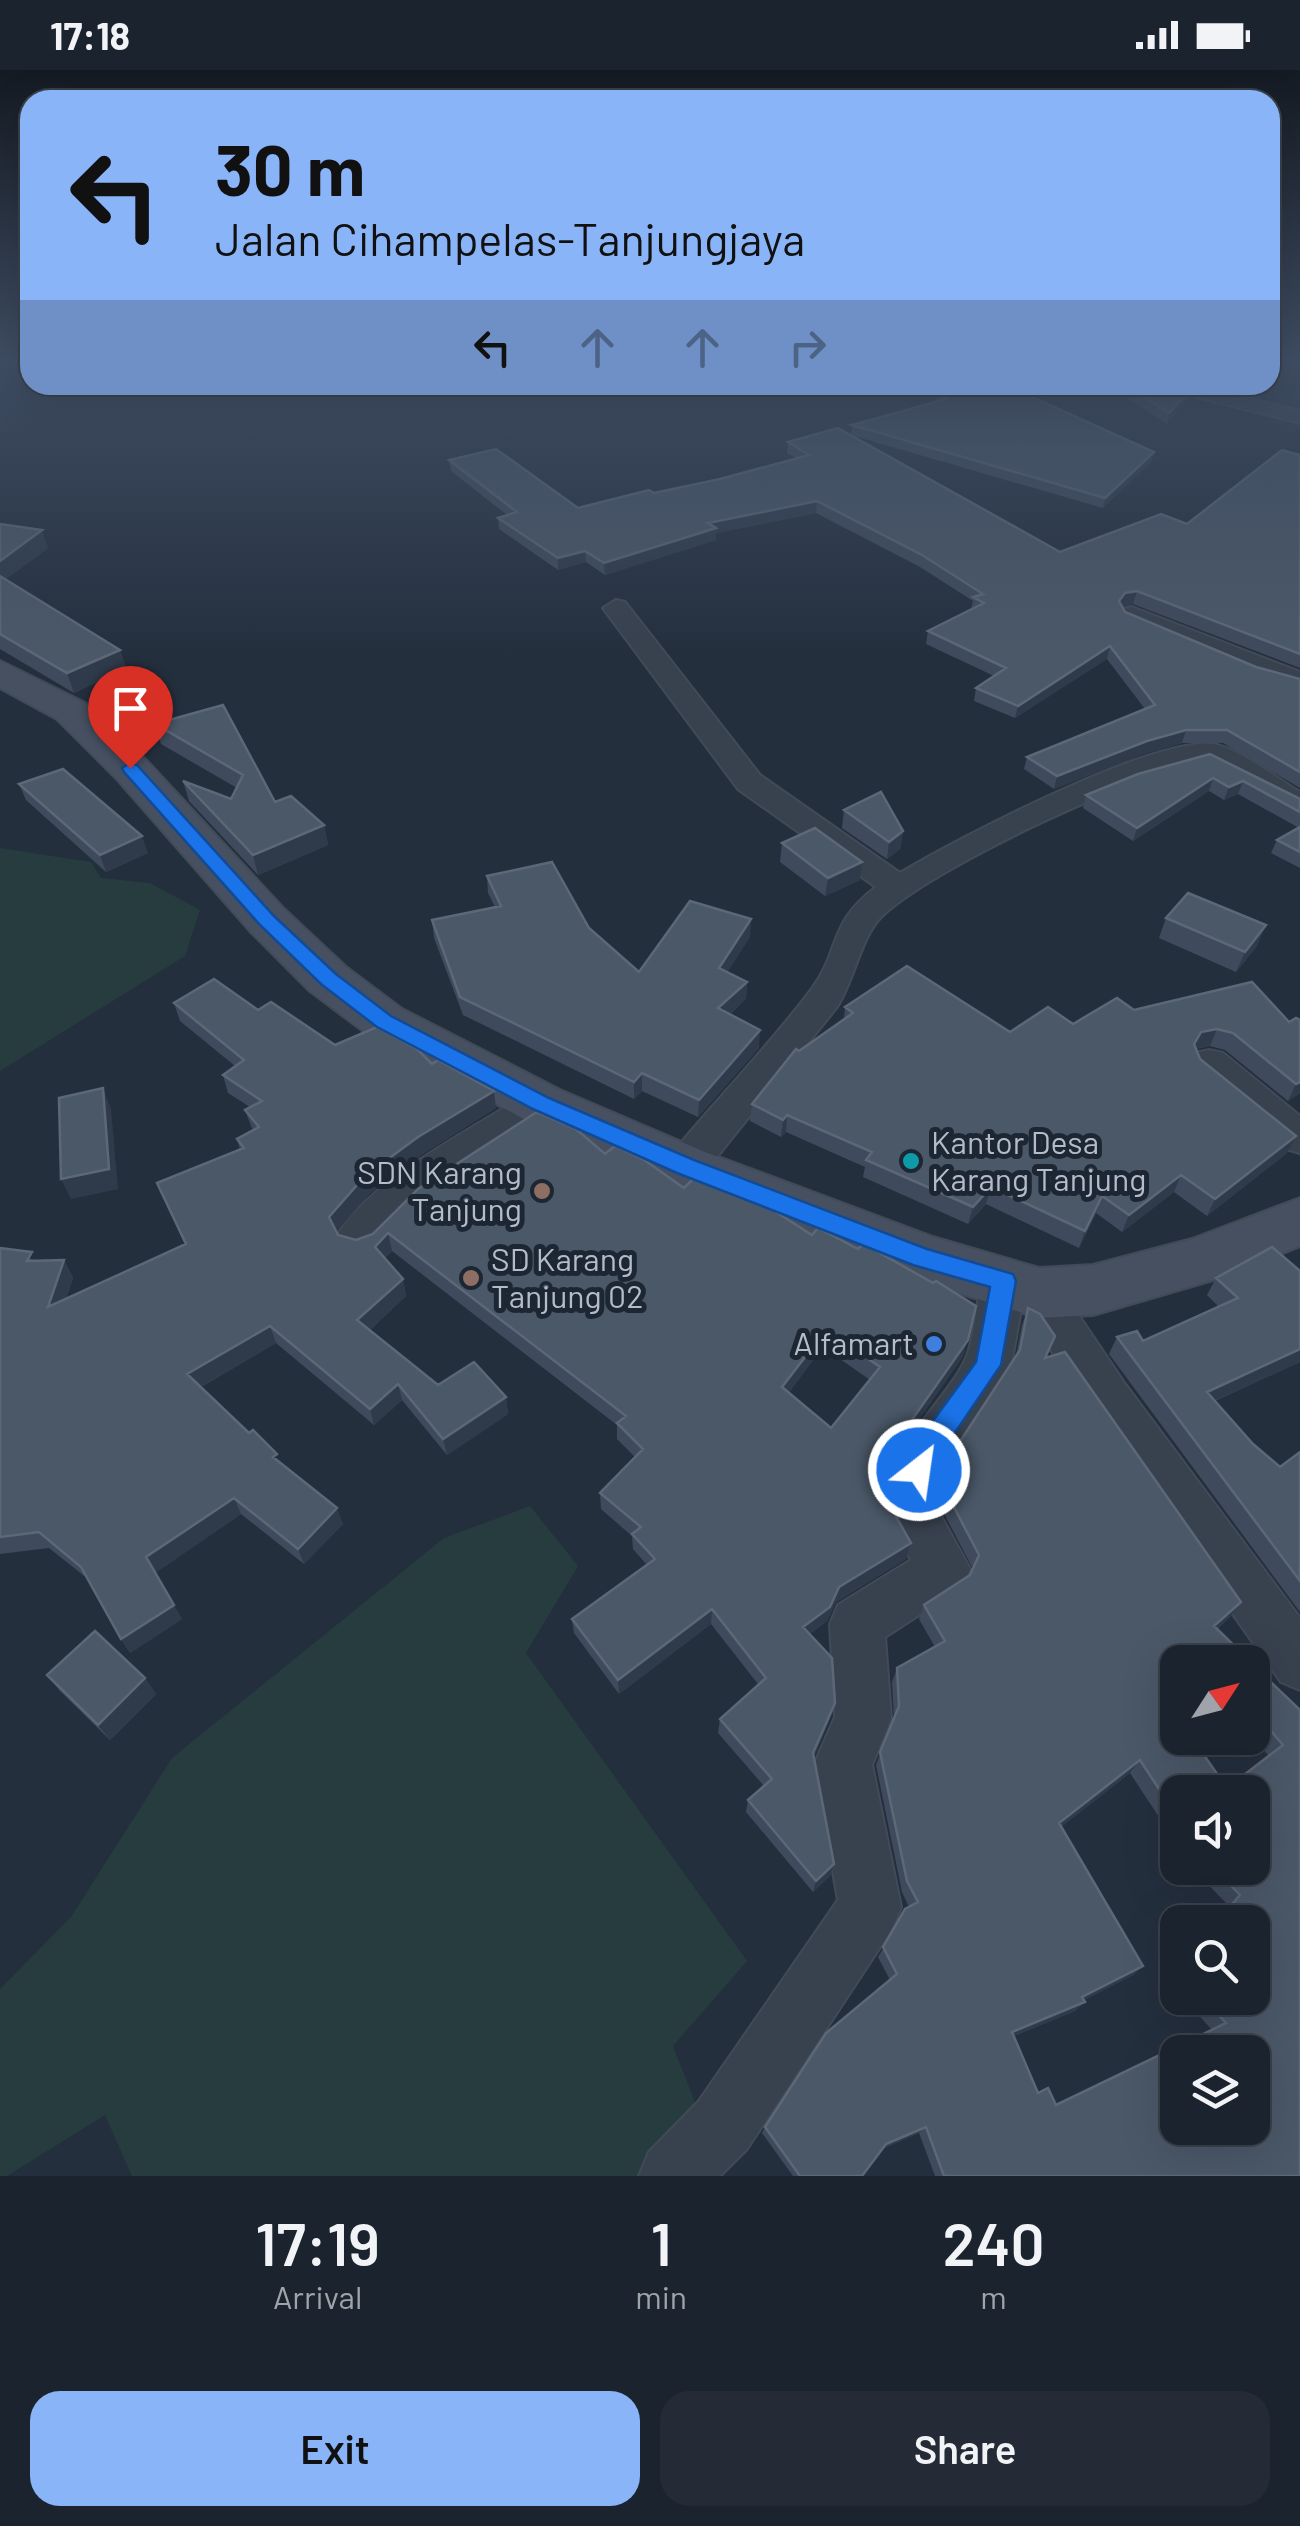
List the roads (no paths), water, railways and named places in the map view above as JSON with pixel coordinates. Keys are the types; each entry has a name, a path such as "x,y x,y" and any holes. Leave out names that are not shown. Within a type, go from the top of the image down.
{"main road":[{"path":"0,672 72,711 130,768 267,920 328,979 384,1022 541,1104 685,1166 922,1258 1022,1287 1093,1290 1202,1260 1300,1221"}],"street":[{"path":"616,608 749,782 898,886"},
{"path":"1132,615 1300,681"},
{"path":"685,1166 833,985 852,932 868,910 898,886 957,852 1140,770 1198,751 1211,753 1300,804"},
{"path":"1209,1063 1300,1138"},
{"path":"359,1237 404,1193 541,1104"},
{"path":"673,2176 723,2124 870,1906 843,1765 863,1718 857,1624 944,1569 912,1511 910,1492 928,1448 988,1365 1022,1287 1300,1662"}],"place":[{"name":"Kantor Desa Karang Tanjung","path":"911,1161"},
{"name":"SDN Karang Tanjung","path":"542,1191"},
{"name":"SD Karang Tanjung 02","path":"471,1278"},
{"name":"Alfamart","path":"934,1344"}]}
